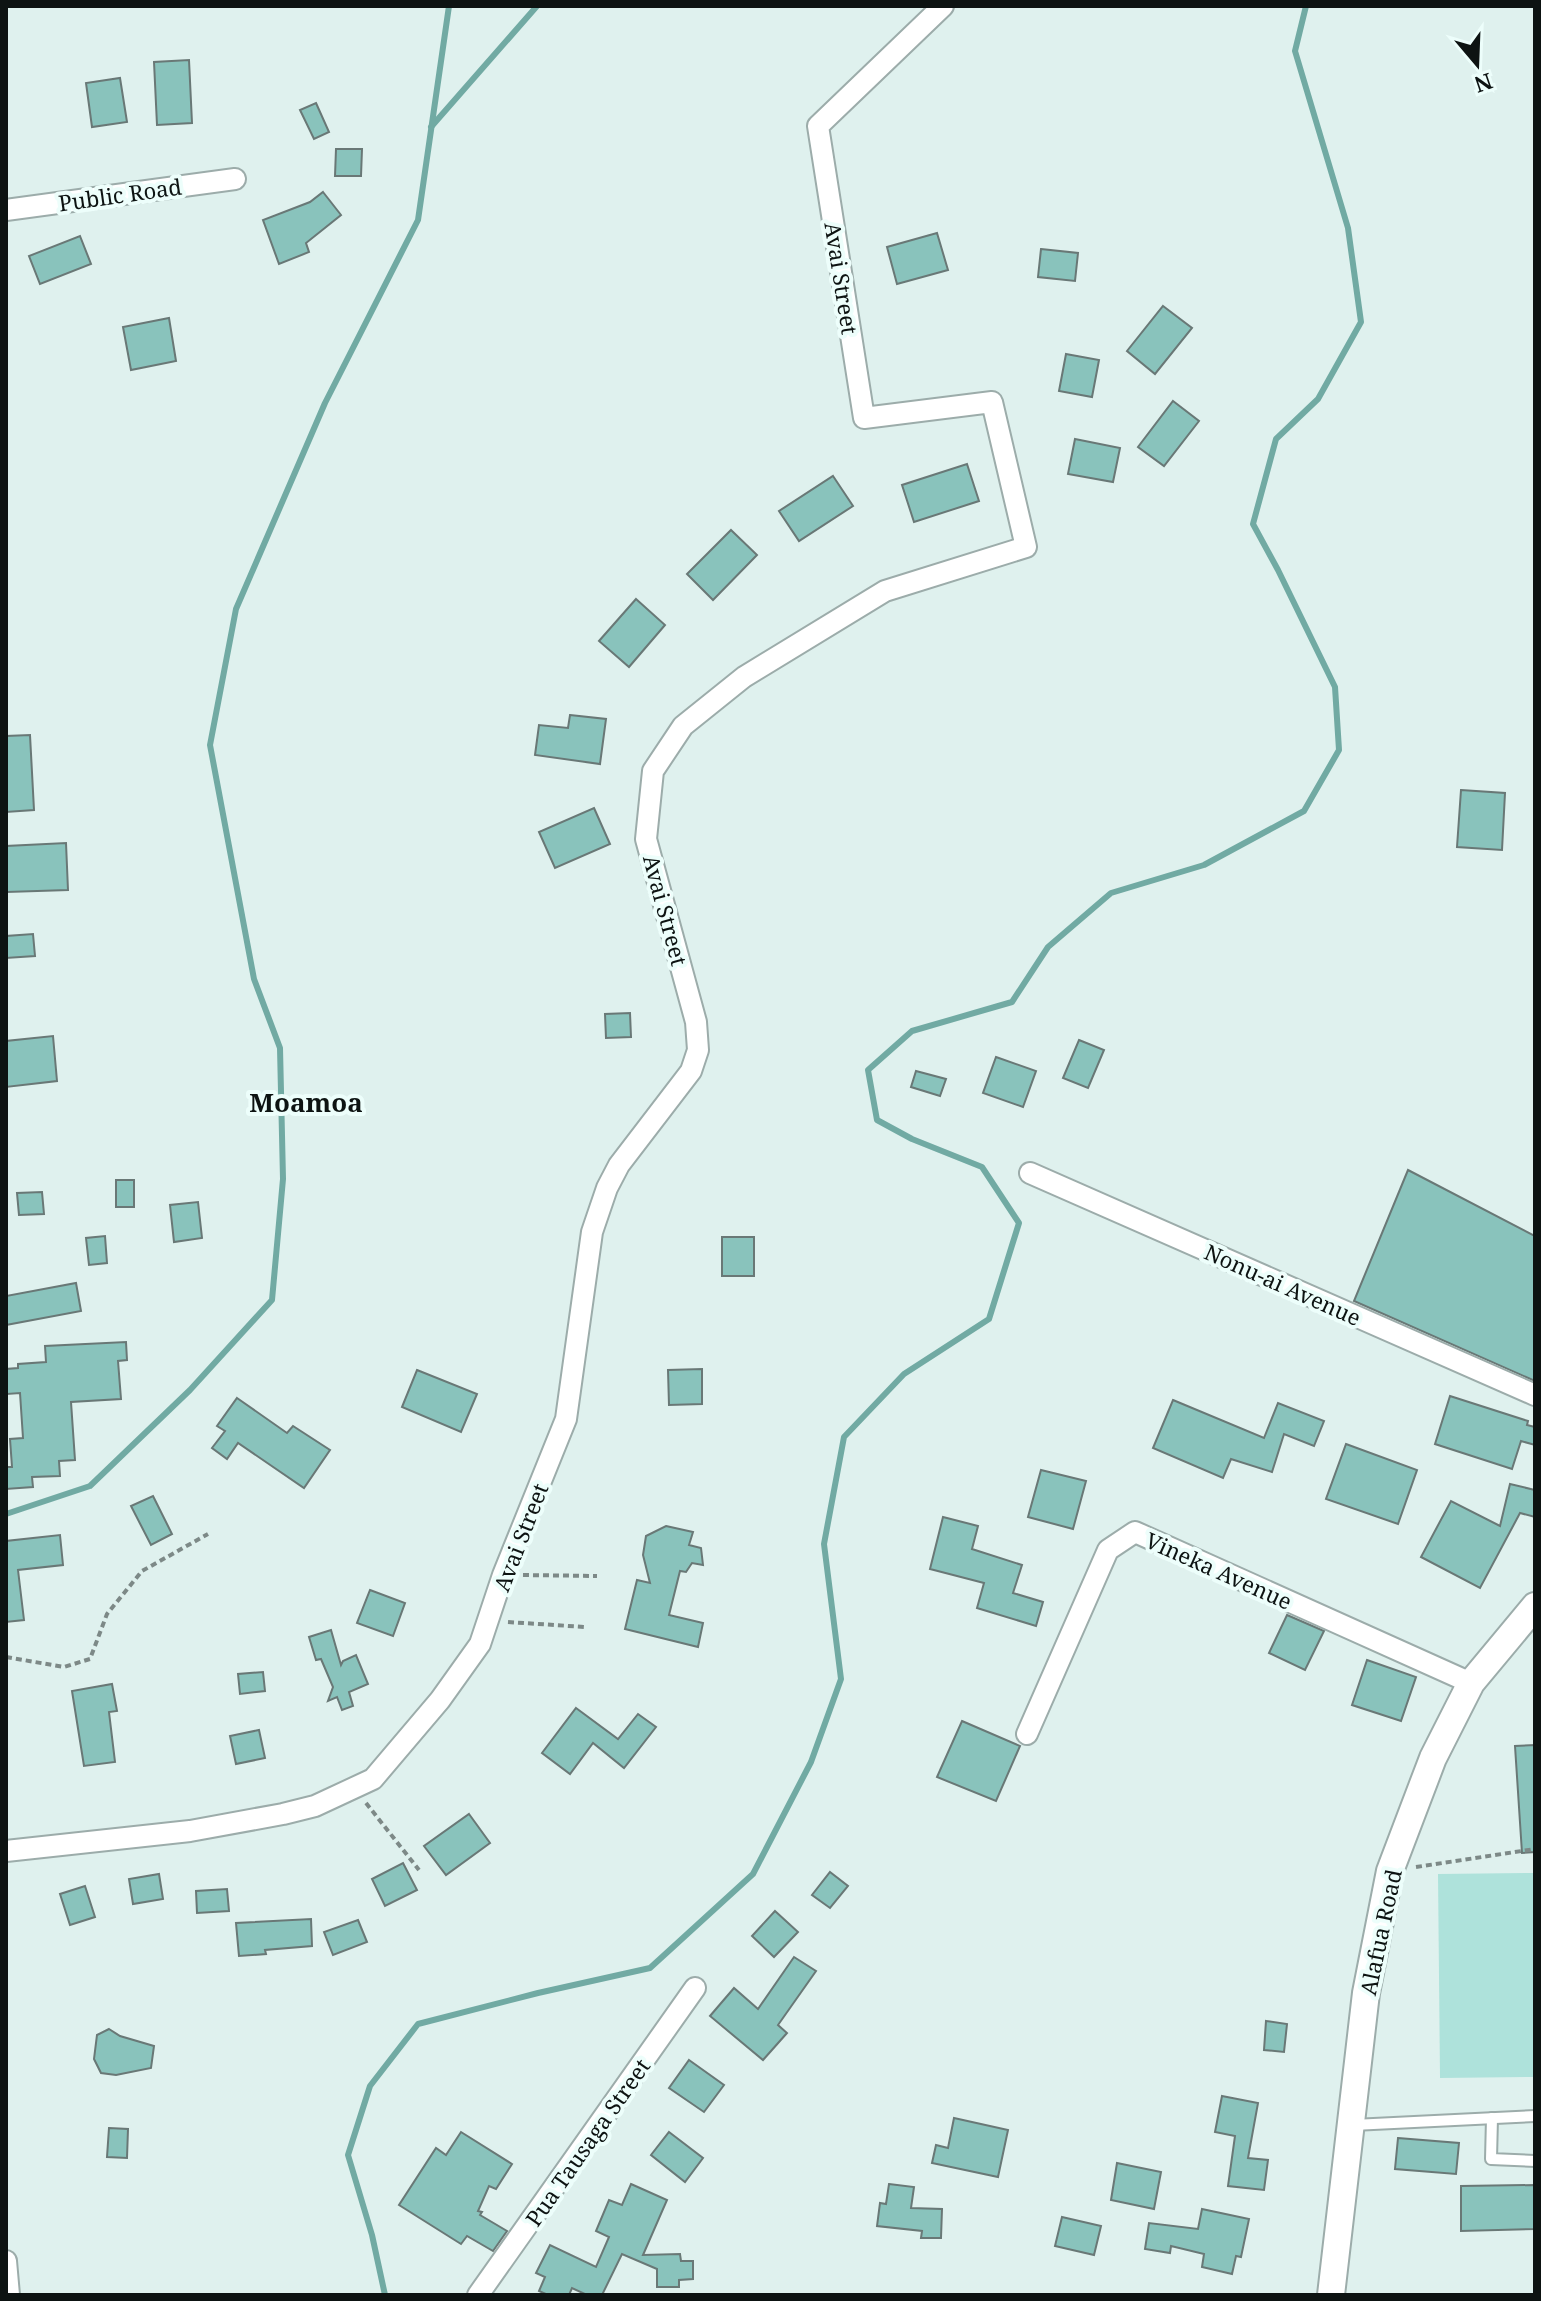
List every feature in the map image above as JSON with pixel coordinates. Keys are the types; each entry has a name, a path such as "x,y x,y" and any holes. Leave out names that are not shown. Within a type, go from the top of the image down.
{"street":[{"name":"Avai Street","path":"6,1851 190,1831 315,1806 373,1779 440,1700 480,1644 503,1575 566,1419 592,1232 607,1188 619,1165 691,1071 698,1050 696,1022 646,839 653,771 683,726 744,677 885,591 1026,547 992,402 864,418 818,126 943,6"},
{"name":"Public Road","path":"6,210 235,179"},
{"name":"Nonu-ai Avenue","path":"1030,1173 1535,1395"},
{"name":"Vineka Avenue","path":"1027,1734 1108,1550 1135,1532 1471,1683"},
{"name":"Alafua Road","path":"1331,2295 1366,1993 1390,1871 1433,1758 1471,1683 1535,1606"},
{"name":"Pua Tausaga Street","path":"478,2295 695,1988"},
{"path":"6,2261 9,2295"}],"lane":[{"path":"1351,2125 1535,2116"},
{"path":"1492,2118 1491,2159 1535,2161"}],"path":[{"path":"6,1657 64,1667 90,1659 107,1614 142,1571 208,1534"},
{"path":"503,1575 597,1576"},
{"path":"489,1621 585,1627"},
{"path":"353,1787 419,1870"},
{"path":"1390,1871 1535,1849"}],"shaded area":[{"path":"1535,1873 1535,2077 1440,2078 1438,1874"}],"building":[{"path":"189,60 192,123 157,125 154,62"},
{"path":"120,78 127,122 92,127 86,83"},
{"path":"316,103 329,132 314,139 300,110"},
{"path":"336,149 362,149 361,176 335,176"},
{"path":"323,192 341,215 306,243 309,252 279,264 263,220 310,202"},
{"path":"937,233 948,270 897,284 887,247"},
{"path":"80,236 91,264 40,284 29,256"},
{"path":"1041,249 1078,253 1075,281 1038,277"},
{"path":"1163,306 1192,328 1155,374 1127,351"},
{"path":"169,318 176,361 131,370 123,327"},
{"path":"1066,354 1099,360 1092,397 1059,391"},
{"path":"1173,401 1199,421 1164,466 1138,447"},
{"path":"1075,439 1120,448 1113,482 1068,474"},
{"path":"967,464 979,501 914,522 902,485"},
{"path":"833,476 853,506 799,541 779,511"},
{"path":"731,530 757,555 713,600 687,574"},
{"path":"636,599 665,625 629,667 599,641"},
{"path":"570,715 606,719 600,764 535,755 539,725 568,728"},
{"path":"30,735 34,810 6,812 6,736"},
{"path":"1461,790 1505,793 1502,850 1457,847"},
{"path":"594,808 610,844 555,868 539,832"},
{"path":"66,843 68,890 7,892 6,846"},
{"path":"33,934 35,956 6,958 6,936"},
{"path":"630,1013 631,1037 606,1038 605,1014"},
{"path":"53,1036 57,1081 6,1087 6,1041"},
{"path":"1079,1040 1104,1050 1088,1088 1063,1078"},
{"path":"996,1057 1036,1071 1023,1107 983,1093"},
{"path":"916,1071 946,1079 940,1096 911,1087"},
{"path":"1408,1170 1535,1236 1535,1381 1354,1301"},
{"path":"116,1180 134,1180 134,1207 116,1207"},
{"path":"42,1192 44,1214 19,1215 17,1193"},
{"path":"198,1202 202,1238 174,1242 170,1205"},
{"path":"105,1236 107,1263 89,1265 86,1238"},
{"path":"722,1237 754,1237 754,1276 722,1276"},
{"path":"76,1283 81,1311 6,1325 6,1296"},
{"path":"126,1342 127,1360 118,1361 121,1399 71,1402 75,1460 59,1461 60,1476 32,1477 33,1487 6,1489 6,1467 12,1467 10,1439 23,1438 20,1393 7,1394 6,1369 18,1368 18,1364 46,1362 45,1346"},
{"path":"702,1369 702,1404 669,1405 668,1370"},
{"path":"417,1370 477,1394 461,1432 402,1407"},
{"path":"1450,1396 1528,1421 1527,1425 1535,1427 1535,1445 1521,1441 1512,1469 1435,1444"},
{"path":"237,1398 287,1433 293,1426 330,1450 304,1488 238,1443 227,1459 212,1448 225,1431 217,1426"},
{"path":"1173,1400 1264,1438 1278,1403 1324,1421 1314,1446 1284,1434 1272,1472 1231,1459 1223,1478 1153,1448"},
{"path":"1346,1444 1417,1470 1398,1524 1326,1499"},
{"path":"1041,1470 1086,1481 1073,1529 1028,1517"},
{"path":"1510,1484 1535,1490 1535,1517 1520,1513 1480,1588 1421,1557 1451,1501 1500,1526"},
{"path":"153,1496 172,1534 151,1545 131,1506"},
{"path":"943,1517 978,1526 972,1549 1022,1565 1013,1593 1043,1602 1036,1626 977,1608 984,1583 930,1569"},
{"path":"666,1526 693,1532 689,1545 701,1548 703,1565 692,1563 686,1572 680,1571 669,1615 703,1623 698,1647 625,1629 637,1580 650,1583 643,1555 646,1536"},
{"path":"60,1535 63,1565 18,1570 24,1620 6,1622 6,1541"},
{"path":"370,1590 405,1603 393,1636 357,1623"},
{"path":"1287,1615 1324,1631 1305,1670 1269,1653"},
{"path":"331,1630 341,1665 356,1655 368,1684 349,1692 353,1706 342,1710 337,1697 328,1701 333,1687 321,1659 316,1660 309,1637"},
{"path":"1367,1660 1416,1677 1401,1721 1352,1705"},
{"path":"263,1672 265,1691 240,1694 238,1674"},
{"path":"112,1684 117,1711 109,1712 115,1762 84,1766 72,1691"},
{"path":"576,1708 618,1739 638,1714 656,1727 624,1768 593,1743 570,1774 542,1753"},
{"path":"962,1721 1020,1746 996,1801 937,1777"},
{"path":"259,1730 265,1758 236,1764 230,1736"},
{"path":"1535,1745 1535,1852 1522,1853 1515,1746"},
{"path":"469,1814 490,1843 446,1875 424,1846"},
{"path":"403,1863 417,1890 385,1906 372,1879"},
{"path":"830,1872 848,1886 830,1908 812,1895"},
{"path":"159,1874 163,1899 133,1904 129,1879"},
{"path":"85,1886 95,1917 70,1925 60,1894"},
{"path":"227,1889 229,1911 197,1913 196,1891"},
{"path":"775,1911 798,1932 774,1957 752,1936"},
{"path":"311,1919 312,1946 265,1950 266,1954 239,1956 236,1923"},
{"path":"358,1920 367,1942 333,1955 324,1932"},
{"path":"794,1957 816,1971 778,2025 787,2033 763,2060 710,2016 734,1988 758,2009"},
{"path":"1266,2021 1287,2024 1284,2052 1264,2050"},
{"path":"109,2029 120,2036 154,2046 151,2068 116,2075 101,2073 94,2059 97,2035"},
{"path":"689,2060 724,2085 704,2112 669,2088"},
{"path":"1222,2096 1258,2103 1248,2158 1268,2160 1264,2190 1228,2186 1235,2136 1215,2132"},
{"path":"954,2118 1008,2130 998,2177 932,2163 936,2145 948,2148"},
{"path":"109,2128 128,2129 127,2158 107,2157"},
{"path":"461,2132 512,2164 496,2189 489,2186 478,2211 507,2231 493,2251 467,2236 461,2244 399,2205 436,2148 446,2155"},
{"path":"669,2132 703,2158 685,2182 651,2155"},
{"path":"1398,2138 1459,2143 1456,2174 1395,2169"},
{"path":"1117,2163 1161,2172 1154,2209 1111,2200"},
{"path":"631,2184 667,2200 643,2255 680,2254 681,2261 693,2261 693,2279 679,2280 679,2287 657,2287 657,2269 622,2254 602,2295 587,2295 572,2288 569,2295 548,2295 539,2291 545,2277 536,2273 550,2245 596,2267 609,2237 596,2231 609,2200 622,2205"},
{"path":"889,2184 914,2187 911,2208 942,2209 941,2238 921,2238 922,2231 877,2226 880,2203 886,2204"},
{"path":"1535,2185 1535,2229 1461,2231 1461,2186"},
{"path":"1202,2209 1249,2219 1241,2257 1236,2256 1232,2274 1202,2267 1204,2254 1171,2246 1170,2253 1145,2249 1149,2223 1198,2229"},
{"path":"1062,2217 1101,2226 1094,2255 1055,2246"}],"waterway":[{"path":"6,1514 90,1486 190,1390 272,1300 283,1179 280,1048 254,979 210,745 236,609 325,403 418,220 449,6"},
{"path":"431,127 537,6"},
{"path":"385,2295 372,2235 348,2155 370,2086 418,2024 650,1968 753,1874 811,1762 841,1679 824,1544 844,1437 904,1374 989,1319 1019,1223 982,1167 912,1139 877,1120 868,1070 912,1031 1012,1002 1048,947 1111,893 1204,865 1304,811 1339,750 1335,687 1253,524 1276,439 1318,399 1361,322 1348,228 1295,51 1306,6"}],"district":[{"name":"Moamoa","path":"306,1102"}]}
